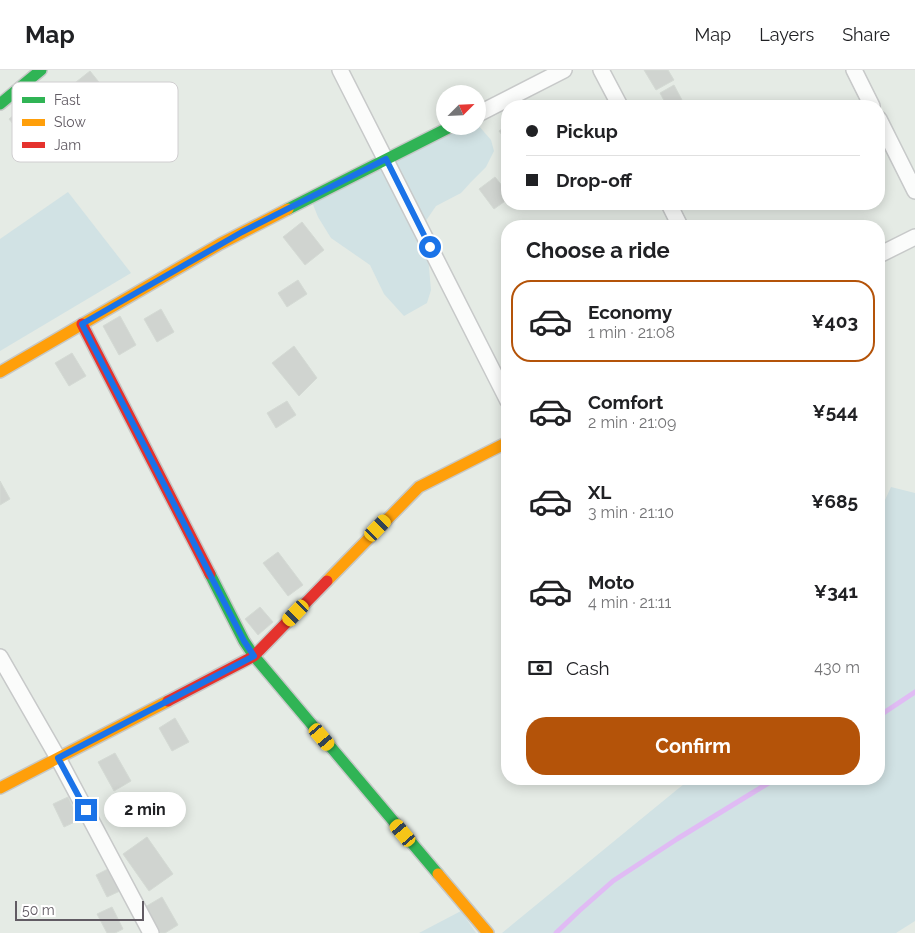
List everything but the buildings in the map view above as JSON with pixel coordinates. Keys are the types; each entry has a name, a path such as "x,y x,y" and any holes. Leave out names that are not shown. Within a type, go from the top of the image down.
{"street":[{"path":"27,82 41,70"},
{"path":"340,70 501,387"},
{"path":"505,100 564,70"},
{"path":"602,70 617,100"},
{"path":"854,70 869,100"},
{"path":"0,104 12,94"},
{"path":"486,110 501,102"},
{"path":"885,131 915,191"},
{"path":"0,372 228,240 436,134"},
{"path":"885,252 915,237"},
{"path":"82,324 244,641 254,656 488,933"},
{"path":"0,788 254,656 419,487 501,446"},
{"path":"0,657 58,758 151,933"}],"shaded area":[{"path":"486,134 491,140 494,151 486,167 461,193 436,206 425,222 431,290 427,303 404,316 384,294 370,265 331,238 318,217 310,197 447,135"},
{"path":"68,192 131,273 0,351 0,239"},
{"path":"891,487 915,493 915,921 896,933 502,933 683,785 885,785 885,500"},
{"path":"461,911 476,933 419,933"}],"waterway":[{"path":"885,712 915,692"},
{"path":"556,933 613,881 765,785"}],"traffic: fast":[{"path":"27,82 41,70"},
{"path":"0,104 12,94"},
{"path":"288,209 436,134"},
{"path":"210,574 244,641 254,656 438,874"}],"traffic: slow":[{"path":"0,372 220,244 288,209"},
{"path":"327,581 419,487 501,446"},
{"path":"0,788 168,701"},
{"path":"438,874 488,933"}],"traffic: jam":[{"path":"82,324 210,574"},
{"path":"168,701 254,656 327,581"}],"route":[{"path":"86,810 58,758 254,656 244,641 82,324 205,252 386,159 430,247"}]}
